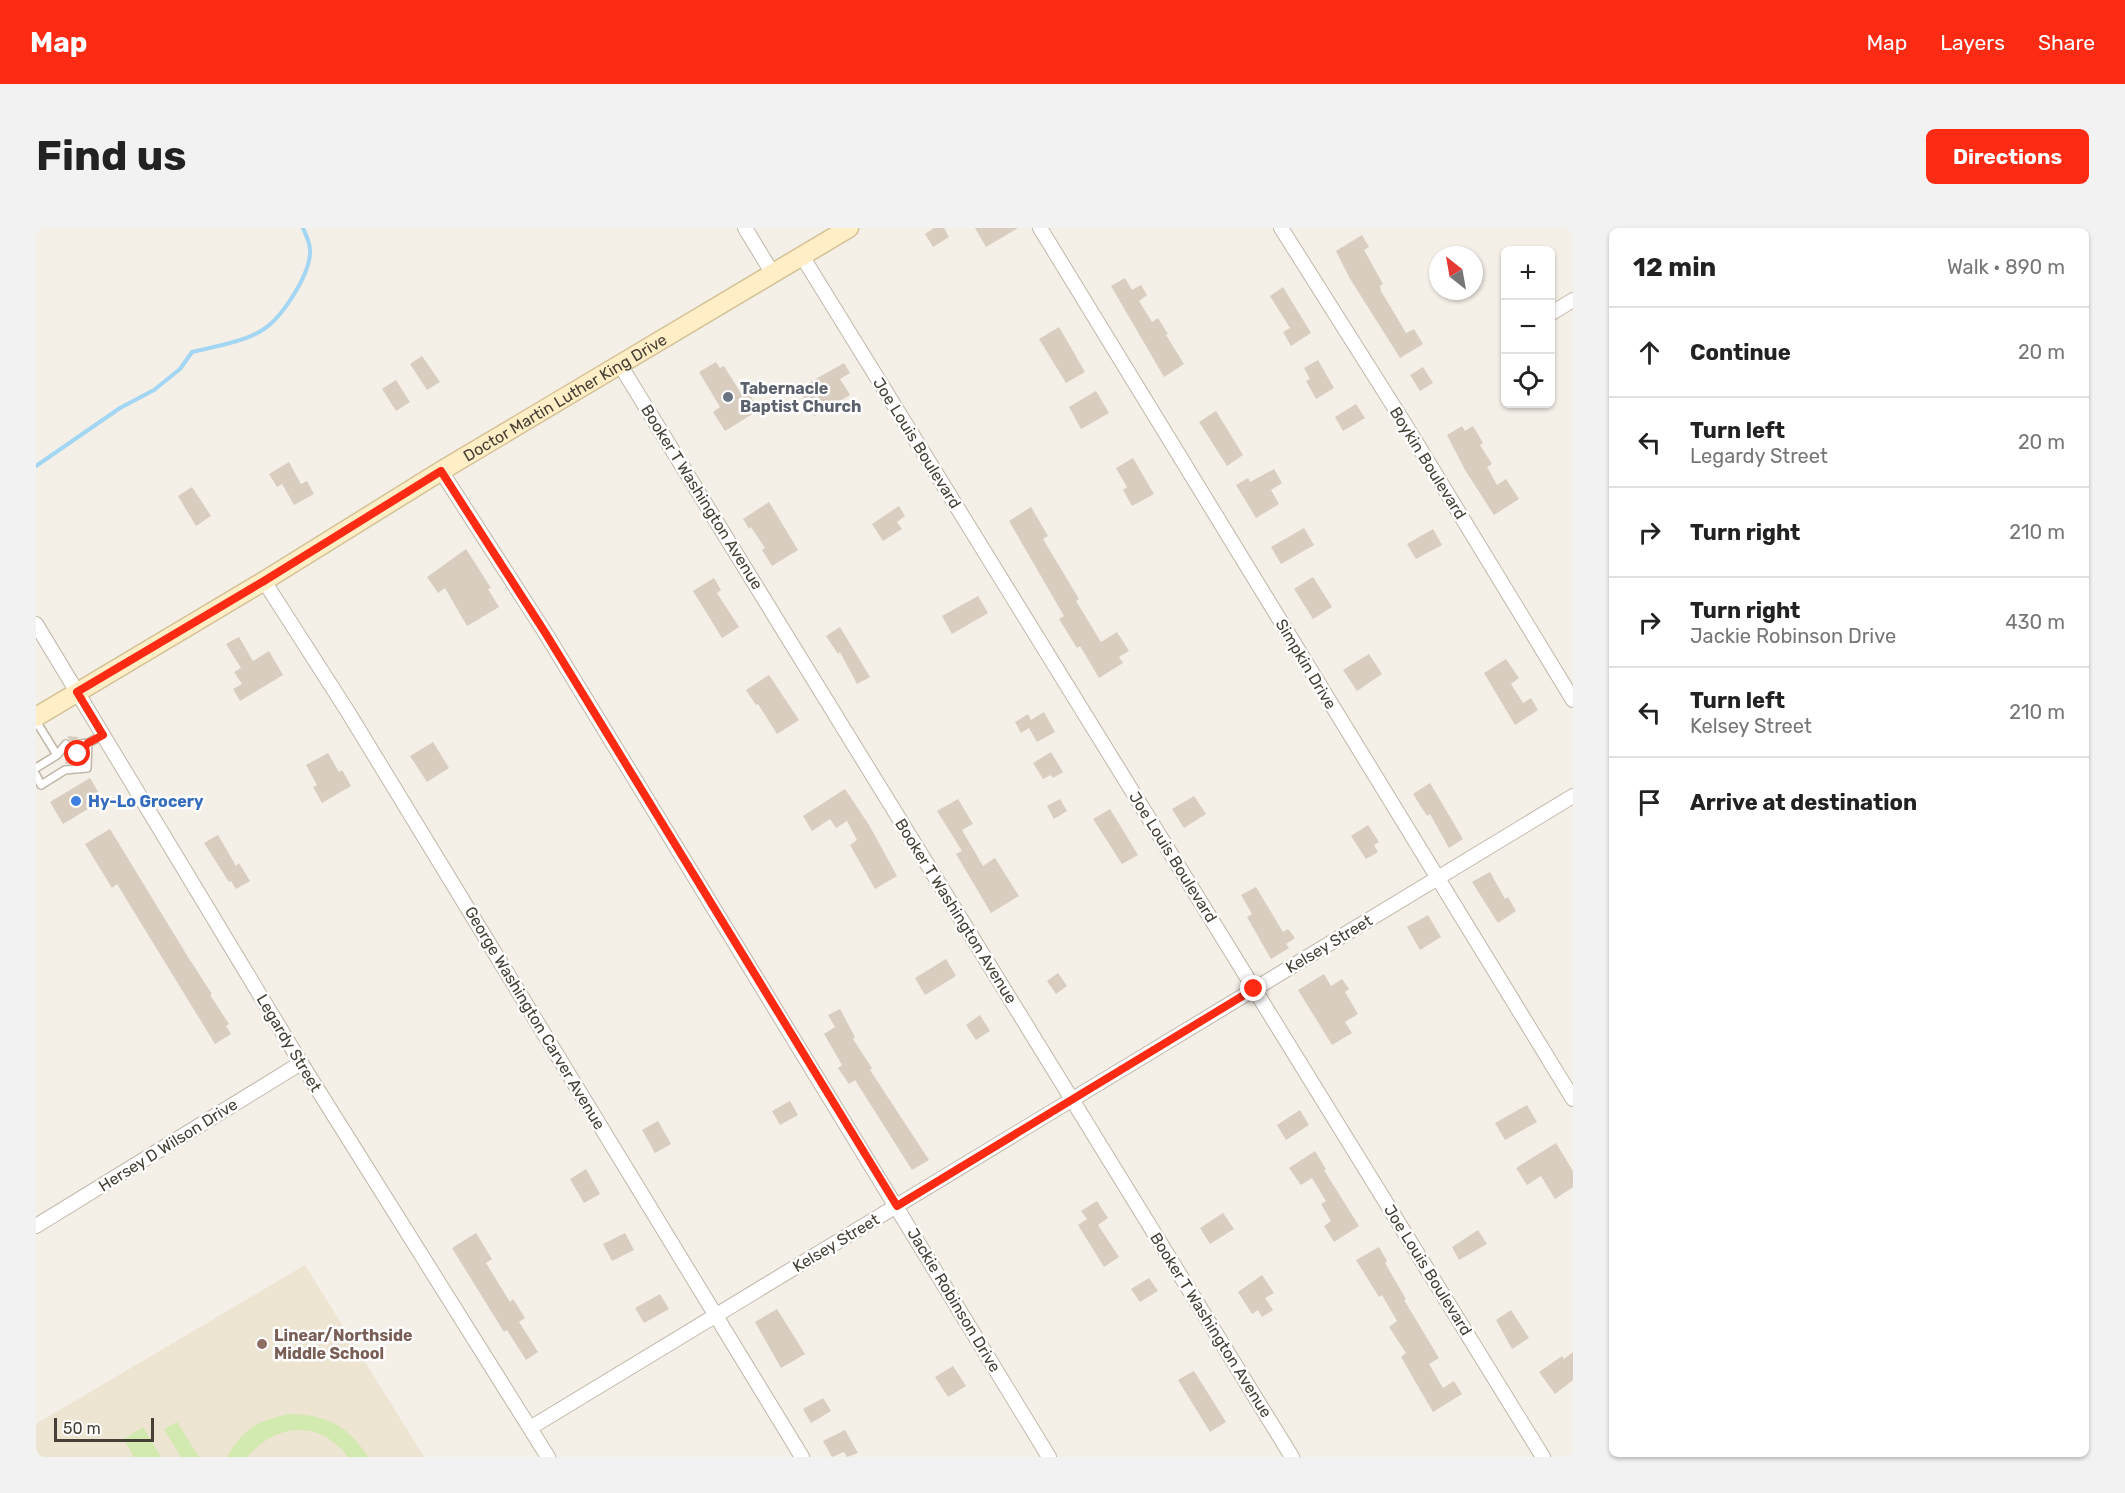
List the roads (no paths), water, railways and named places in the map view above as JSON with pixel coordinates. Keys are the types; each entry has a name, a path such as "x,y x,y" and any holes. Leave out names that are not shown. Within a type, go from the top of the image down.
{"main road":[{"name":"Doctor Martin Luther King Drive","path":"36,719 441,471 849,228"}],"street":[{"path":"745,228 773,274"},
{"name":"Simpkin Drive","path":"1040,228 1573,1099"},
{"name":"Boykin Boulevard","path":"1281,228 1408,429 1573,700"},
{"name":"Joe Louis Boulevard","path":"802,256 1543,1457"},
{"path":"1555,311 1573,300"},
{"name":"Booker T Washington Avenue","path":"620,365 1292,1457"},
{"name":"Jackie Robinson Drive","path":"441,471 546,634 1049,1457"},
{"name":"George Washington Carver Avenue","path":"264,581 354,723 802,1457"},
{"name":"Legardy Street","path":"36,624 301,1063 548,1457"},
{"name":"Kelsey Street","path":"530,1428 1573,796"},
{"name":"Hersey D Wilson Drive","path":"36,1226 301,1063"}],"lane":[{"path":"36,719 57,754"},
{"path":"78,754 88,743 103,735"},
{"path":"79,744 88,743"},
{"path":"36,776 41,785 65,770 87,768 88,743"},
{"path":"36,768 57,754 66,744"},
{"path":"57,754 66,754"}],"waterway":[{"path":"36,466 120,408 154,390 180,369 192,352 249,337 271,323 287,305 306,271 310,250 303,228"}],"place":[{"name":"Tabernacle Baptist Church","path":"728,397"},
{"name":"Hy-Lo Grocery","path":"76,801"},
{"name":"Linear/Northside Middle School","path":"262,1344"}]}
